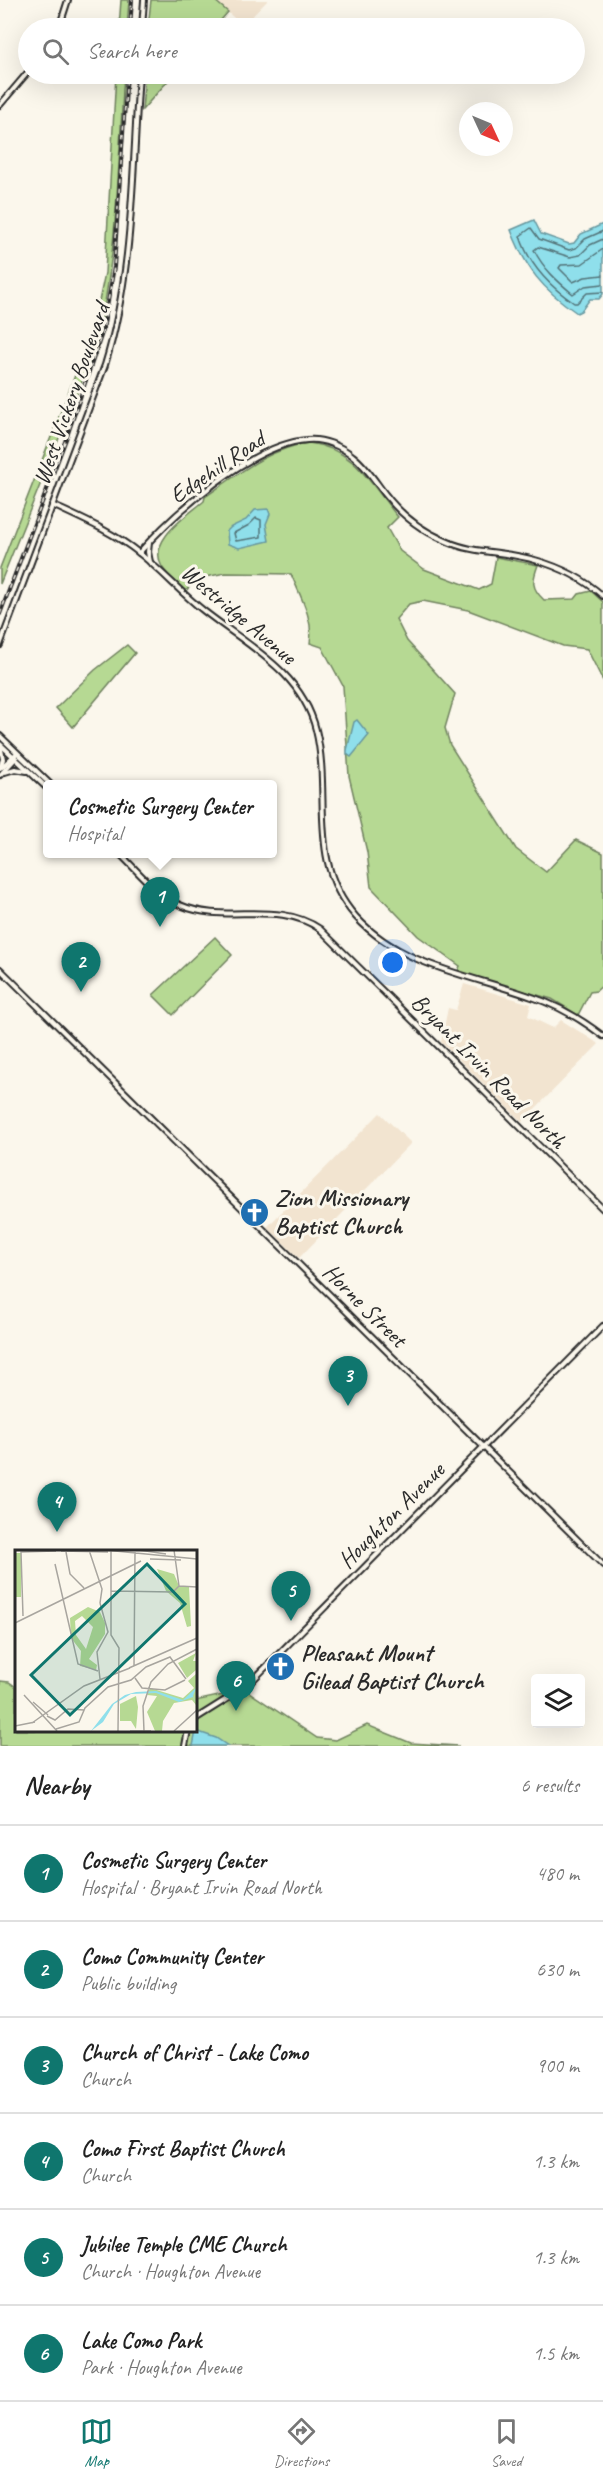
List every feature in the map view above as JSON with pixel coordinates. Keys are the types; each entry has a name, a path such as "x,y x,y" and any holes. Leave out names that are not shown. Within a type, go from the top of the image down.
{"street":[{"path":"62,18 68,0"},
{"path":"143,18 144,0"},
{"path":"0,105 18,84"},
{"name":"West Vickery Boulevard","path":"0,645 105,365 118,317 126,260 138,84"},
{"name":"Edgehill Road","path":"139,553 183,509 234,471 284,444 311,440 332,444 354,457 395,506 427,532 456,545 535,560 571,574 603,596"},
{"name":"Westridge Avenue","path":"52,505 103,529 139,553 200,608 274,664 290,680 304,701 316,728 321,756 326,859 341,896 355,916 375,933 416,958 449,973 540,1000 567,1013 603,1036"},
{"path":"150,540 148,552 151,563"},
{"path":"0,736 27,771 43,785"},
{"path":"0,744 45,780"},
{"path":"0,744 3,759 0,771"},
{"path":"0,771 16,756"},
{"path":"0,771 27,771"},
{"name":"Bryant Irvin Road North","path":"124,858 159,891 178,905 210,913 282,913 312,924 602,1208"},
{"name":"Horne Street","path":"0,969 603,1565"},
{"name":"Houghton Avenue","path":"196,1718 246,1687 603,1326"},
{"path":"185,1746 188,1731"}],"shaded area":[{"path":"214,0 268,0 251,18 234,18"},
{"path":"464,984 531,1004 528,1016 553,1028 561,1020 599,1044 522,1122 441,1042 448,1008 456,1010"},
{"path":"380,1113 411,1143 299,1258 267,1227"}],"green space":[{"path":"121,0 129,0 128,18 120,18"},
{"path":"151,0 214,0 228,12 223,18 149,18"},
{"path":"115,84 123,84 113,246 103,315 95,349 0,584 0,568 93,329 105,273"},
{"path":"144,84 165,84 142,110"},
{"path":"309,443 339,452 361,470 398,517 387,528 400,551 424,569 479,590 491,584 496,557 538,565 534,584 544,600 575,599 579,594 591,591 603,602 603,681 587,649 563,646 468,610 423,601 409,604 396,619 407,641 455,694 445,728 450,745 516,849 546,872 576,840 603,853 603,985 596,991 590,992 578,1015 552,999 457,973 460,966 418,936 371,887 367,852 349,776 343,686 322,647 310,643 308,616 291,574 225,573 196,579 185,592 162,567 159,557 164,538 179,521 204,501 205,497 267,456 280,450"},
{"path":"127,645 135,653 73,727 56,708 95,670"},
{"path":"215,937 232,955 173,1015 153,995"},
{"path":"0,1681 9,1682 15,1686 15,1731 196,1731 196,1701 246,1690 317,1738 336,1740 367,1725 411,1743 459,1746 0,1746"}],"water":[{"path":"534,220 541,234 569,244 574,243 581,234 603,224 603,294 599,299 590,299 577,313 536,277 517,244 511,230"},
{"path":"268,509 270,514 266,524 269,541 239,548 228,544 227,531 231,527 246,520 255,510"},
{"path":"357,720 369,735 351,757 347,754 347,750 354,722"},
{"path":"196,1731 216,1738 228,1746 193,1746"}],"railway":[{"path":"131,18 132,0"},
{"path":"0,614 66,439 103,330 114,267 126,84"}],"place":[{"name":"Cosmetic Surgery Center","path":"160,927"},
{"name":"Como Community Center","path":"81,992"},
{"name":"Zion Missionary Baptist Church","path":"254,1212"},
{"name":"Church of Christ - Lake Como","path":"348,1406"},
{"name":"Como First Baptist Church","path":"57,1532"},
{"name":"Jubilee Temple CME Church","path":"291,1621"},
{"name":"Pleasant Mount Gilead Baptist Church","path":"280,1667"},
{"name":"Lake Como Park","path":"236,1711"}]}
